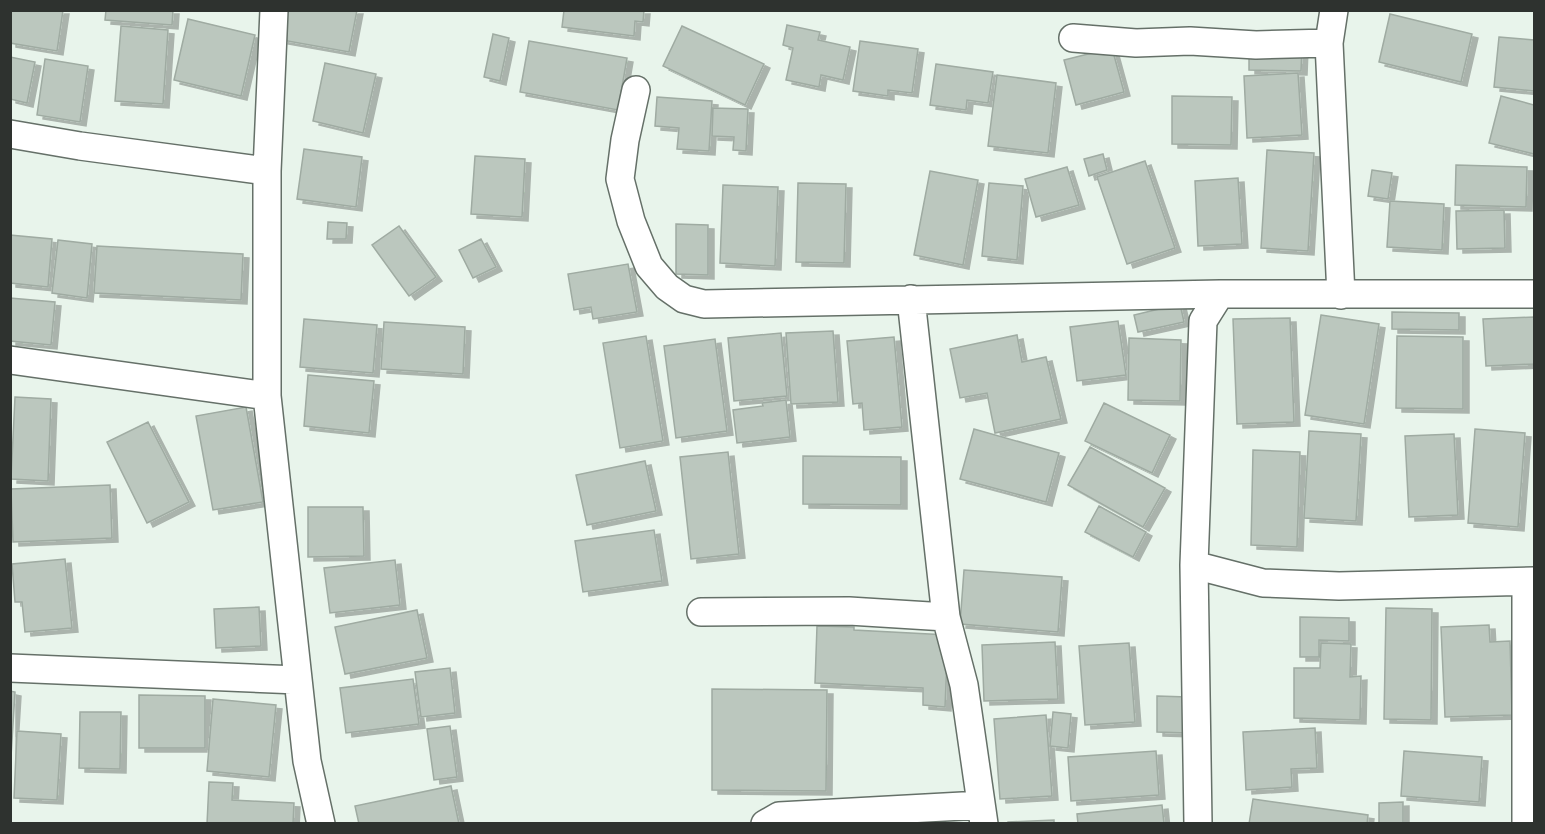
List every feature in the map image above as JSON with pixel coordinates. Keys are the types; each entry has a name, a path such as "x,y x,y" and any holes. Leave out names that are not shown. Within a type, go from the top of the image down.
{"street":[{"path":"274,10 267,171 267,396 307,761 321,824"},
{"path":"1334,10 1329,43 1341,295"},
{"path":"1073,38 1136,43 1190,41 1256,45 1329,43"},
{"path":"636,90 624,140 620,179 631,221 649,266 668,287 684,299 704,304 1220,294 1534,294"},
{"path":"10,134 80,146 267,171"},
{"path":"1198,824 1194,565 1203,321 1220,294"},
{"path":"1184,295 1203,321"},
{"path":"765,824 779,816 983,814 964,685 946,617 911,299"},
{"path":"10,360 267,396"},
{"path":"1194,565 1263,583 1339,586 1530,581 1526,824"},
{"path":"701,612 849,611 946,617"},
{"path":"10,668 298,680"}],"building":[{"path":"10,10 63,10 57,51 10,43"},
{"path":"106,10 173,10 172,25 105,20"},
{"path":"288,10 357,10 349,52 282,40"},
{"path":"564,10 644,10 643,22 635,21 634,36 562,27"},
{"path":"1390,14 1472,34 1461,82 1379,62"},
{"path":"188,19 255,35 241,96 174,80"},
{"path":"787,25 820,32 818,40 850,47 843,80 821,75 819,87 786,80 793,48 783,45"},
{"path":"121,26 168,30 163,104 115,101"},
{"path":"682,26 764,64 745,105 663,66"},
{"path":"493,34 509,38 500,81 484,77"},
{"path":"1499,37 1534,40 1534,91 1494,87"},
{"path":"529,41 627,58 618,110 520,92"},
{"path":"860,41 918,49 912,93 888,90 888,96 853,91"},
{"path":"1249,45 1302,46 1301,71 1249,70"},
{"path":"1112,48 1124,92 1076,105 1064,60"},
{"path":"10,57 35,62 27,103 10,99"},
{"path":"45,59 88,66 80,122 37,115"},
{"path":"325,63 376,74 363,133 313,121"},
{"path":"936,64 993,72 988,103 967,100 966,110 930,105"},
{"path":"1298,73 1302,135 1247,138 1244,76"},
{"path":"997,75 1056,83 1048,153 988,146"},
{"path":"1172,96 1232,97 1231,145 1172,144"},
{"path":"1501,96 1534,105 1534,154 1489,143"},
{"path":"657,97 712,101 709,151 677,149 679,128 655,126"},
{"path":"713,108 748,109 746,151 733,150 734,137 712,136"},
{"path":"304,149 362,157 356,207 297,199"},
{"path":"1267,150 1314,153 1308,251 1261,248"},
{"path":"1103,154 1107,170 1089,176 1084,159"},
{"path":"475,156 525,159 522,217 471,214"},
{"path":"1145,161 1175,248 1127,264 1097,177"},
{"path":"1456,165 1527,167 1526,207 1455,205"},
{"path":"1067,167 1079,205 1036,217 1025,179"},
{"path":"1372,170 1392,173 1388,199 1368,196"},
{"path":"930,171 978,180 963,265 914,255"},
{"path":"1238,178 1242,244 1198,246 1195,181"},
{"path":"798,183 846,184 844,263 796,262"},
{"path":"989,183 1023,186 1017,260 982,256"},
{"path":"723,185 778,187 775,266 720,263"},
{"path":"1390,201 1444,204 1442,250 1387,247"},
{"path":"1504,210 1505,248 1457,249 1456,211"},
{"path":"328,222 347,223 346,239 327,239"},
{"path":"676,224 708,225 708,275 676,274"},
{"path":"399,226 436,277 409,296 372,245"},
{"path":"10,235 52,239 48,287 10,283"},
{"path":"481,239 496,267 473,278 459,250"},
{"path":"58,240 92,244 87,298 52,293"},
{"path":"97,246 243,254 241,300 94,293"},
{"path":"628,264 637,312 593,319 591,307 574,310 568,274"},
{"path":"10,298 55,302 51,345 10,341"},
{"path":"1180,304 1184,322 1138,332 1134,315"},
{"path":"1392,312 1459,313 1459,330 1392,329"},
{"path":"1321,315 1379,324 1364,424 1305,415"},
{"path":"1534,317 1534,364 1486,366 1483,319"},
{"path":"1290,318 1294,422 1237,424 1233,319"},
{"path":"304,319 377,325 373,373 300,367"},
{"path":"1118,321 1126,375 1077,381 1070,327"},
{"path":"384,322 465,327 463,374 381,369"},
{"path":"833,331 838,402 791,404 786,333"},
{"path":"781,333 787,396 734,401 728,338"},
{"path":"1017,335 1022,362 1046,357 1061,419 995,433 987,393 960,398 950,349"},
{"path":"646,336 663,441 620,448 603,343"},
{"path":"1397,336 1463,337 1463,409 1396,408"},
{"path":"894,337 902,427 864,430 862,403 853,404 847,341"},
{"path":"1129,338 1181,340 1180,401 1128,400"},
{"path":"715,339 727,431 676,438 664,346"},
{"path":"308,375 374,381 369,433 304,426"},
{"path":"15,397 51,399 48,481 11,479"},
{"path":"786,400 790,437 737,443 733,410"},
{"path":"1104,403 1170,435 1152,473 1085,441"},
{"path":"246,407 263,502 213,510 196,416"},
{"path":"148,422 189,502 147,523 107,442"},
{"path":"974,429 1059,453 1046,502 960,479"},
{"path":"1475,429 1525,433 1518,527 1468,523"},
{"path":"1309,431 1361,434 1356,521 1304,518"},
{"path":"1454,434 1458,515 1409,517 1405,436"},
{"path":"1090,447 1165,488 1143,527 1068,485"},
{"path":"1253,450 1300,452 1297,547 1251,545"},
{"path":"728,452 739,554 691,559 680,457"},
{"path":"803,456 901,457 901,505 803,504"},
{"path":"645,461 656,511 587,525 576,475"},
{"path":"110,485 112,538 13,542 11,489"},
{"path":"1099,506 1146,532 1133,557 1085,532"},
{"path":"308,507 363,507 364,556 308,557"},
{"path":"654,530 662,581 583,592 575,541"},
{"path":"65,559 72,628 25,632 22,602 15,602 12,564"},
{"path":"395,560 400,605 330,613 324,568"},
{"path":"964,570 1062,577 1058,632 960,624"},
{"path":"259,607 261,646 216,648 214,609"},
{"path":"1386,608 1432,609 1431,720 1384,719"},
{"path":"417,610 427,658 345,674 335,627"},
{"path":"1300,617 1349,618 1349,641 1319,640 1319,657 1300,657"},
{"path":"1489,625 1490,642 1510,641 1512,715 1445,717 1441,627"},
{"path":"817,626 948,635 945,707 923,705 923,688 815,683"},
{"path":"1055,642 1058,699 984,701 982,645"},
{"path":"1129,643 1135,722 1085,725 1079,646"},
{"path":"1321,643 1351,644 1350,677 1361,676 1360,720 1294,718 1294,668 1320,668"},
{"path":"450,668 455,713 421,717 415,672"},
{"path":"413,679 419,724 346,733 340,688"},
{"path":"712,689 827,690 826,791 712,790"},
{"path":"10,691 15,692 10,773"},
{"path":"139,695 205,696 205,748 139,748"},
{"path":"1157,696 1188,697 1188,733 1157,732"},
{"path":"213,699 276,705 269,777 207,771"},
{"path":"80,712 121,712 120,769 79,768"},
{"path":"1053,712 1071,714 1068,748 1050,746"},
{"path":"1046,715 1052,796 1000,799 994,719"},
{"path":"450,726 457,777 434,780 427,729"},
{"path":"1315,728 1317,768 1291,769 1292,787 1246,790 1243,732"},
{"path":"17,731 61,734 57,800 14,798"},
{"path":"1156,751 1159,795 1071,801 1068,757"},
{"path":"1404,751 1482,757 1479,802 1401,796"},
{"path":"209,782 233,783 232,800 294,803 293,824 207,824"},
{"path":"451,786 459,824 359,824 355,806"},
{"path":"1253,799 1368,815 1367,824 1249,824"},
{"path":"1403,802 1403,824 1379,824 1379,803"},
{"path":"1162,805 1164,824 1078,824 1077,814"},
{"path":"1054,820 1054,824 1008,824 1008,822"}]}
